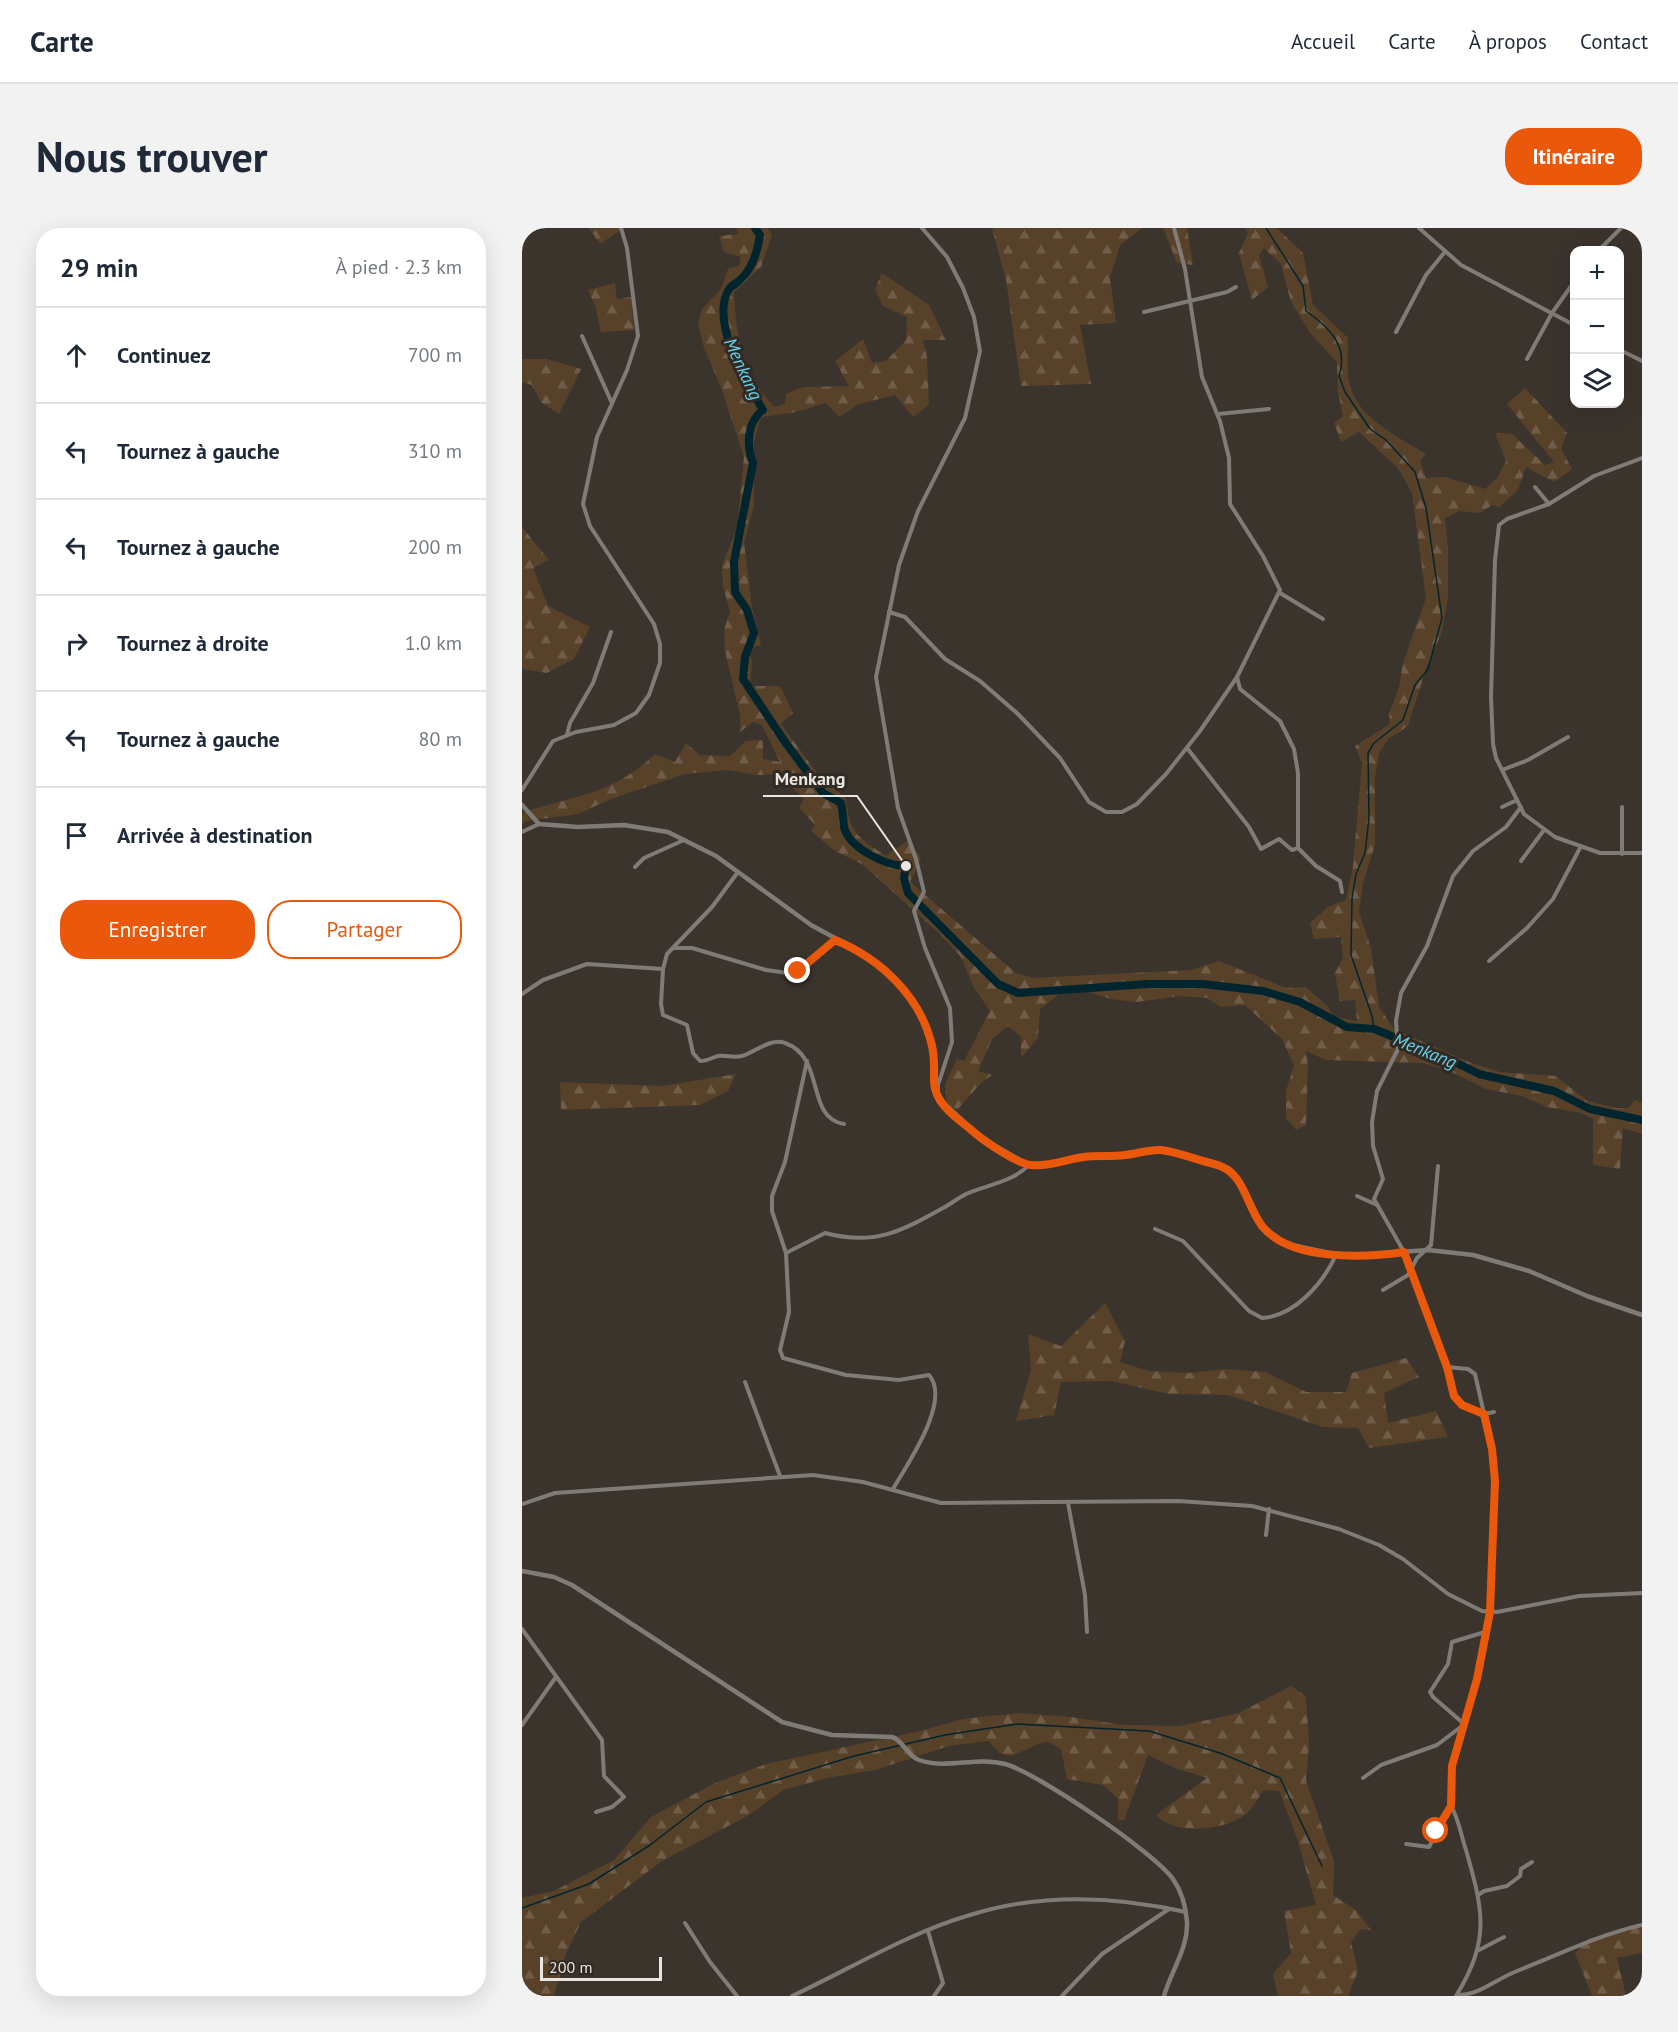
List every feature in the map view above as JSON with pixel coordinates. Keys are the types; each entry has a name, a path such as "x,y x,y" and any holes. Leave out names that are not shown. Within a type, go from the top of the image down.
{"street":[{"path":"522,790 549,743 567,735 614,726 636,713 649,694 660,663 660,644 654,624 595,535 584,510 584,489 595,442 611,401 627,370 638,336 627,248 621,228"},
{"path":"922,228 947,257 963,288 974,317 979,356 966,418 918,511 899,565 876,677 898,808 916,859 924,892 914,911 927,955 947,997 952,1023 952,1042 938,1087 938,1098"},
{"path":"1174,228 1182,254 1203,385 1218,414 1229,458 1232,508 1267,563 1280,593 1323,619"},
{"path":"1419,228 1444,253 1478,275 1570,322"},
{"path":"1603,246 1621,228"},
{"path":"1396,332 1426,275 1444,253"},
{"path":"1144,312 1227,292 1236,287"},
{"path":"1527,359 1552,313 1570,289"},
{"path":"582,336 611,401"},
{"path":"1624,352 1642,361"},
{"path":"1218,414 1269,409"},
{"path":"1642,458 1594,476 1549,504 1507,519 1499,525 1496,537 1490,712 1494,752 1517,801 1528,818 1561,841 1580,848 1622,854 1642,853"},
{"path":"1535,487 1549,504"},
{"path":"889,612 905,617 940,654 980,681 1018,714 1060,758 1089,802 1102,810 1122,812 1130,809 1166,774 1187,748 1237,676 1280,593"},
{"path":"567,735 570,723 592,683 611,632"},
{"path":"1237,676 1240,689 1280,721 1294,748 1298,772 1298,848 1320,869 1340,881 1342,892"},
{"path":"1502,770 1528,760 1568,736"},
{"path":"1187,748 1249,827 1261,849 1279,839 1292,850 1298,848"},
{"path":"1502,807 1517,801"},
{"path":"522,805 539,824"},
{"path":"1494,1412 1484,1414 1462,1405 1456,1399 1450,1385 1447,1367 1404,1252 1373,1195 1383,1179 1373,1146 1372,1122 1377,1091 1396,1054 1396,1021 1401,993 1427,946 1450,882 1473,851 1506,827 1521,807"},
{"path":"1622,807 1622,854"},
{"path":"522,832 539,824 657,829 717,856 835,940 868,956 892,977 923,1018 935,1059 934,1085 938,1098 983,1139 1029,1165"},
{"path":"1521,861 1544,830"},
{"path":"635,867 644,858 684,840"},
{"path":"1489,962 1527,928 1553,899 1580,848"},
{"path":"738,872 712,907 667,954 663,969 661,1004 663,1016 687,1025 697,1059 702,1061 719,1056 744,1056 781,1042 799,1052 807,1061 816,1079 818,1102 829,1117 836,1123 844,1125"},
{"path":"674,948 692,948 766,970 788,973 806,967 835,940"},
{"path":"522,994 543,980 587,964 663,969"},
{"path":"807,1061 785,1162 772,1196 772,1211 786,1253 790,1302 780,1350 783,1358 846,1375 899,1380 929,1375 933,1380 935,1396 932,1413 916,1452 892,1489"},
{"path":"786,1253 825,1233 848,1239 868,1239 884,1235 929,1216 965,1194 1006,1179 1029,1165 1070,1161 1087,1156 1107,1157 1159,1150 1216,1164 1229,1170 1241,1183 1258,1219 1269,1233 1287,1244 1353,1257 1428,1250 1462,1253 1502,1263 1642,1315"},
{"path":"1383,1290 1411,1272 1417,1258 1428,1250 1432,1238 1438,1166"},
{"path":"1357,1196 1377,1206"},
{"path":"1155,1229 1183,1241 1249,1311 1259,1318 1281,1313 1304,1299 1336,1255"},
{"path":"1447,1367 1465,1368 1473,1372 1480,1391 1492,1449 1495,1481 1490,1612 1477,1679 1462,1725 1451,1771 1451,1806 1478,1895 1481,1929 1479,1950 1457,1996 1471,1995 1515,1972 1592,1939 1642,1925"},
{"path":"745,1382 780,1476"},
{"path":"522,1504 555,1493 780,1476 831,1476 892,1489 941,1503 1187,1501 1269,1509 1292,1518 1339,1529 1379,1545 1403,1559 1460,1601 1490,1612 1579,1596 1642,1593"},
{"path":"1068,1503 1084,1586 1088,1632"},
{"path":"1266,1535 1269,1509"},
{"path":"522,1571 554,1577 572,1585 788,1725 832,1735 892,1737 899,1740 912,1756 928,1762 951,1765 988,1762 1012,1767 1117,1831 1152,1859 1174,1881 1186,1912 1185,1940 1164,1996"},
{"path":"522,1629 602,1740 604,1776 624,1795 618,1804 596,1812"},
{"path":"1462,1725 1432,1697 1430,1692 1448,1664 1452,1642 1485,1632"},
{"path":"522,1725 556,1677"},
{"path":"1364,1778 1381,1765 1437,1745 1462,1725"},
{"path":"1406,1844 1428,1847 1451,1806"},
{"path":"1478,1895 1484,1891 1507,1886 1520,1876 1521,1869 1532,1862"},
{"path":"792,1996 928,1931 982,1911 1069,1898 1113,1900 1186,1912"},
{"path":"1062,1996 1102,1954 1169,1909"},
{"path":"685,1923 710,1962 736,1996"},
{"path":"928,1931 943,1983 934,1996"},
{"path":"1479,1950 1504,1938"}],"green space":[{"path":"589,228 623,228 600,244"},
{"path":"736,228 768,228 772,235 761,267 734,292 739,339 743,354 755,381 774,407 785,404 786,394 803,387 849,386 835,361 863,339 872,363 886,361 906,340 907,317 883,306 875,289 882,273 929,305 946,340 923,340 927,357 929,405 913,417 895,395 859,404 839,417 826,403 792,413 761,417 754,441 754,505 744,543 752,608 761,645 748,648 752,661 750,686 780,686 793,713 781,724 817,773 846,799 850,820 857,834 886,856 908,840 921,858 910,882 1016,973 1033,978 1191,970 1219,961 1286,988 1306,987 1328,1007 1333,1017 1357,1021 1355,1000 1340,1001 1335,973 1343,958 1341,937 1314,939 1310,923 1328,907 1346,900 1353,866 1362,763 1355,746 1390,724 1389,713 1399,688 1403,663 1426,598 1412,493 1398,468 1359,432 1341,442 1334,423 1343,416 1338,392 1337,362 1311,334 1291,302 1281,264 1264,248 1259,255 1268,287 1252,300 1239,253 1248,233 1245,228 1277,228 1303,253 1313,305 1348,338 1348,375 1354,397 1381,426 1426,454 1420,461 1426,478 1445,477 1485,489 1497,478 1506,461 1495,433 1512,434 1545,465 1554,462 1507,404 1525,388 1567,433 1561,449 1572,469 1554,482 1526,467 1518,490 1499,507 1492,505 1480,513 1459,511 1445,518 1448,547 1448,597 1442,632 1427,666 1408,726 1388,739 1379,753 1375,777 1375,845 1363,883 1359,912 1371,948 1379,1007 1394,1029 1471,1063 1500,1072 1555,1076 1588,1101 1616,1108 1628,1108 1635,1100 1642,1103 1642,1134 1623,1128 1620,1169 1593,1165 1593,1119 1582,1113 1547,1107 1522,1096 1486,1089 1447,1070 1423,1063 1326,1060 1306,1051 1308,1066 1306,1125 1296,1130 1286,1118 1286,1091 1294,1065 1282,1039 1245,1005 1221,1007 1207,998 1180,996 1136,1002 1111,999 1082,990 1063,991 1040,1009 1038,1038 1021,1058 1021,1037 1008,1026 992,1039 978,1071 992,1075 980,1084 958,1109 947,1106 945,1084 957,1059 964,1061 990,1011 973,986 961,957 941,935 862,864 835,851 811,831 815,825 799,807 804,799 778,774 758,775 726,770 685,774 611,799 578,814 526,821 522,824 522,813 608,786 639,768 655,754 675,762 686,743 700,755 730,756 746,741 763,740 763,759 780,762 762,725 753,722 740,732 740,715 725,651 724,630 730,612 723,586 722,565 737,528 744,457 721,387 704,348 698,324 702,309 721,289 728,269 739,266 741,257 724,252 719,236 739,234"},
{"path":"992,228 1142,228 1120,245 1110,278 1116,323 1080,325 1091,384 1021,386 1006,280"},
{"path":"1163,228 1187,228 1193,265 1177,263"},
{"path":"615,283 617,299 631,297 634,330 601,332 596,308 588,290"},
{"path":"522,359 547,359 581,369 559,414 541,402 532,385 522,382"},
{"path":"522,527 549,560 533,568 548,606 590,627 574,659 547,673 522,669"},
{"path":"736,1074 728,1091 700,1105 561,1110 560,1082 662,1086"},
{"path":"1105,1303 1125,1341 1120,1362 1149,1371 1188,1373 1226,1369 1265,1372 1306,1392 1346,1392 1352,1373 1406,1358 1419,1377 1384,1393 1388,1423 1436,1411 1448,1437 1369,1448 1358,1428 1323,1427 1228,1395 1169,1394 1111,1381 1061,1382 1054,1415 1016,1421 1031,1370 1028,1334 1061,1346"},
{"path":"1291,1686 1306,1696 1309,1744 1306,1781 1334,1861 1333,1895 1357,1911 1371,1930 1361,1929 1351,1942 1358,1971 1348,1996 1278,1996 1273,1974 1291,1953 1284,1911 1316,1905 1297,1838 1279,1791 1263,1790 1250,1810 1230,1823 1203,1828 1176,1826 1164,1822 1156,1815 1207,1778 1175,1768 1148,1755 1124,1820 1118,1820 1118,1799 1103,1785 1067,1779 1061,1749 1046,1741 1011,1756 1000,1753 988,1741 949,1746 875,1770 827,1778 783,1790 749,1815 662,1861 581,1922 565,1956 554,1996 522,1996 522,1898 554,1891 614,1860 651,1817 715,1783 766,1764 920,1731 963,1719 1018,1713 1071,1717 1123,1725 1179,1726 1239,1713"},
{"path":"1642,1923 1642,1953 1617,1958 1626,1996 1592,1996 1575,1953 1588,1939"}],"waterway":[{"name":"Menkang","path":"755,228 760,235 754,259 744,275 729,289 724,302 724,318 732,351 763,410 754,421 749,434 749,449 753,463 734,562 735,592 747,610 754,633 745,657 743,679 785,742 823,793 841,803 844,827 853,842 879,859 906,866 904,878 908,893 998,984 1018,993 1148,984 1203,984 1263,991 1300,1002 1347,1027 1374,1029 1404,1041 1421,1053 1443,1056 1479,1074 1554,1091 1590,1109 1642,1120"},
{"path":"1266,228 1303,286 1306,311 1329,331 1339,346 1341,355 1339,376 1345,392 1370,429 1386,440 1415,472 1426,508 1442,618 1428,669 1415,685 1403,720 1374,743 1368,753 1369,818 1365,853 1356,874 1352,898 1351,955 1372,1016 1374,1029"},
{"path":"522,1908 589,1884 650,1845 706,1802 854,1756 945,1735 1017,1724 1149,1731 1220,1753 1280,1778 1322,1866"}],"place":[{"name":"Menkang","path":"906,866"}],"route":[{"path":"798,971 806,967 835,940 868,956 906,992 923,1018 935,1059 934,1085 938,1098 970,1130 1029,1165 1052,1164 1087,1156 1107,1157 1159,1150 1169,1152 1226,1167 1241,1183 1263,1227 1275,1238 1287,1244 1353,1257 1404,1252 1447,1367 1454,1396 1467,1408 1484,1414 1492,1449 1495,1481 1490,1612 1477,1679 1458,1738 1450,1775 1451,1806 1436,1831"}]}
